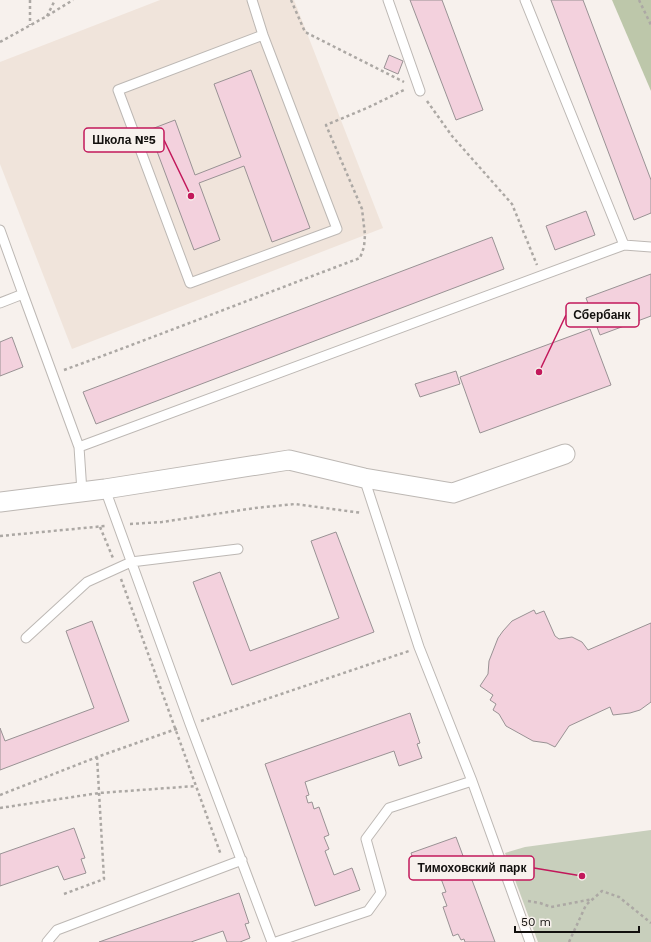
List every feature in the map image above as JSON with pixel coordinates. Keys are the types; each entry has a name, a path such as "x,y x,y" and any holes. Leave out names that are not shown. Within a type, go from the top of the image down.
{"street":[{"path":"0,502 104,489 289,460 364,478 453,493 565,454"}],"lane":[{"path":"252,0 263,35 337,229 190,283 118,90 263,35"},
{"path":"388,0 420,91"},
{"path":"525,0 624,245"},
{"path":"0,230 79,447 82,492"},
{"path":"79,447 624,245 651,247"},
{"path":"0,303 23,294"},
{"path":"364,478 420,647 472,781 530,942"},
{"path":"104,489 272,942"},
{"path":"26,638 87,582 131,562 238,549"},
{"path":"276,942 368,911 381,893 366,839 389,808 472,781"},
{"path":"47,942 57,930 242,860"}],"path":[{"path":"30,0 30,25"},
{"path":"47,16 55,0"},
{"path":"0,42 73,0"},
{"path":"291,0 305,32 420,91 452,136 512,204 541,276"},
{"path":"639,0 651,25"},
{"path":"0,536 162,522 255,508 295,504 362,512 365,520"},
{"path":"100,527 117,568 225,867"},
{"path":"408,644 412,657"},
{"path":"0,795 97,757 190,724 420,647"},
{"path":"64,894 104,878 97,757"},
{"path":"0,808 99,793 196,786"},
{"path":"569,942 586,905 602,891 619,897 651,923"},
{"path":"514,898 540,903 551,908 594,899"}],"shaded area":[{"path":"160,0 294,0 383,228 72,349 0,164 0,62"}],"green space":[{"path":"612,0 651,0 651,91"},
{"path":"651,830 651,942 538,942 505,853 525,847"}],"building":[{"path":"410,0 442,0 483,110 456,120"},
{"path":"551,0 583,0 651,180 651,213 634,220"},
{"path":"389,55 403,61 398,74 384,68"},
{"path":"251,70 310,228 272,242 244,166 199,183 220,240 194,250 149,130 175,120 195,175 241,157 214,84"},
{"path":"586,211 595,235 555,250 546,226"},
{"path":"492,237 504,269 96,424 83,392"},
{"path":"651,274 651,316 600,335 586,298"},
{"path":"590,329 611,385 480,433 460,377"},
{"path":"12,337 23,367 0,376 0,342"},
{"path":"456,371 460,384 420,397 415,384"},
{"path":"336,532 374,632 232,685 193,582 220,572 250,651 339,618 311,541"},
{"path":"534,610 536,614 544,611 555,636 559,639 572,637 582,642 588,650 651,623 651,702 640,710 630,713 613,715 610,707 569,726 555,747 547,743 533,741 506,726 499,714 493,710 496,704 490,700 493,695 480,686 488,674 489,661 498,638 512,621"},
{"path":"92,621 129,721 0,770 0,728 5,741 94,708 66,631"},
{"path":"410,713 420,743 417,744 422,758 399,766 394,751 305,782 309,795 306,796 308,803 312,802 314,809 319,807 329,835 324,837 329,849 325,851 334,875 352,868 360,890 315,906 265,764"},
{"path":"74,828 85,858 81,859 86,873 64,880 58,866 0,886 0,854"},
{"path":"456,837 495,942 465,942 464,939 461,940 458,934 453,936 443,907 447,906 442,893 446,892 437,868 419,874 411,853"},
{"path":"239,893 249,923 245,924 250,938 240,942 227,942 223,931 191,942 99,942"}],"place":[{"name":"Школа №5","path":"191,196"},
{"name":"Сбербанк","path":"539,372"},
{"name":"Тимоховский парк","path":"582,876"}]}
